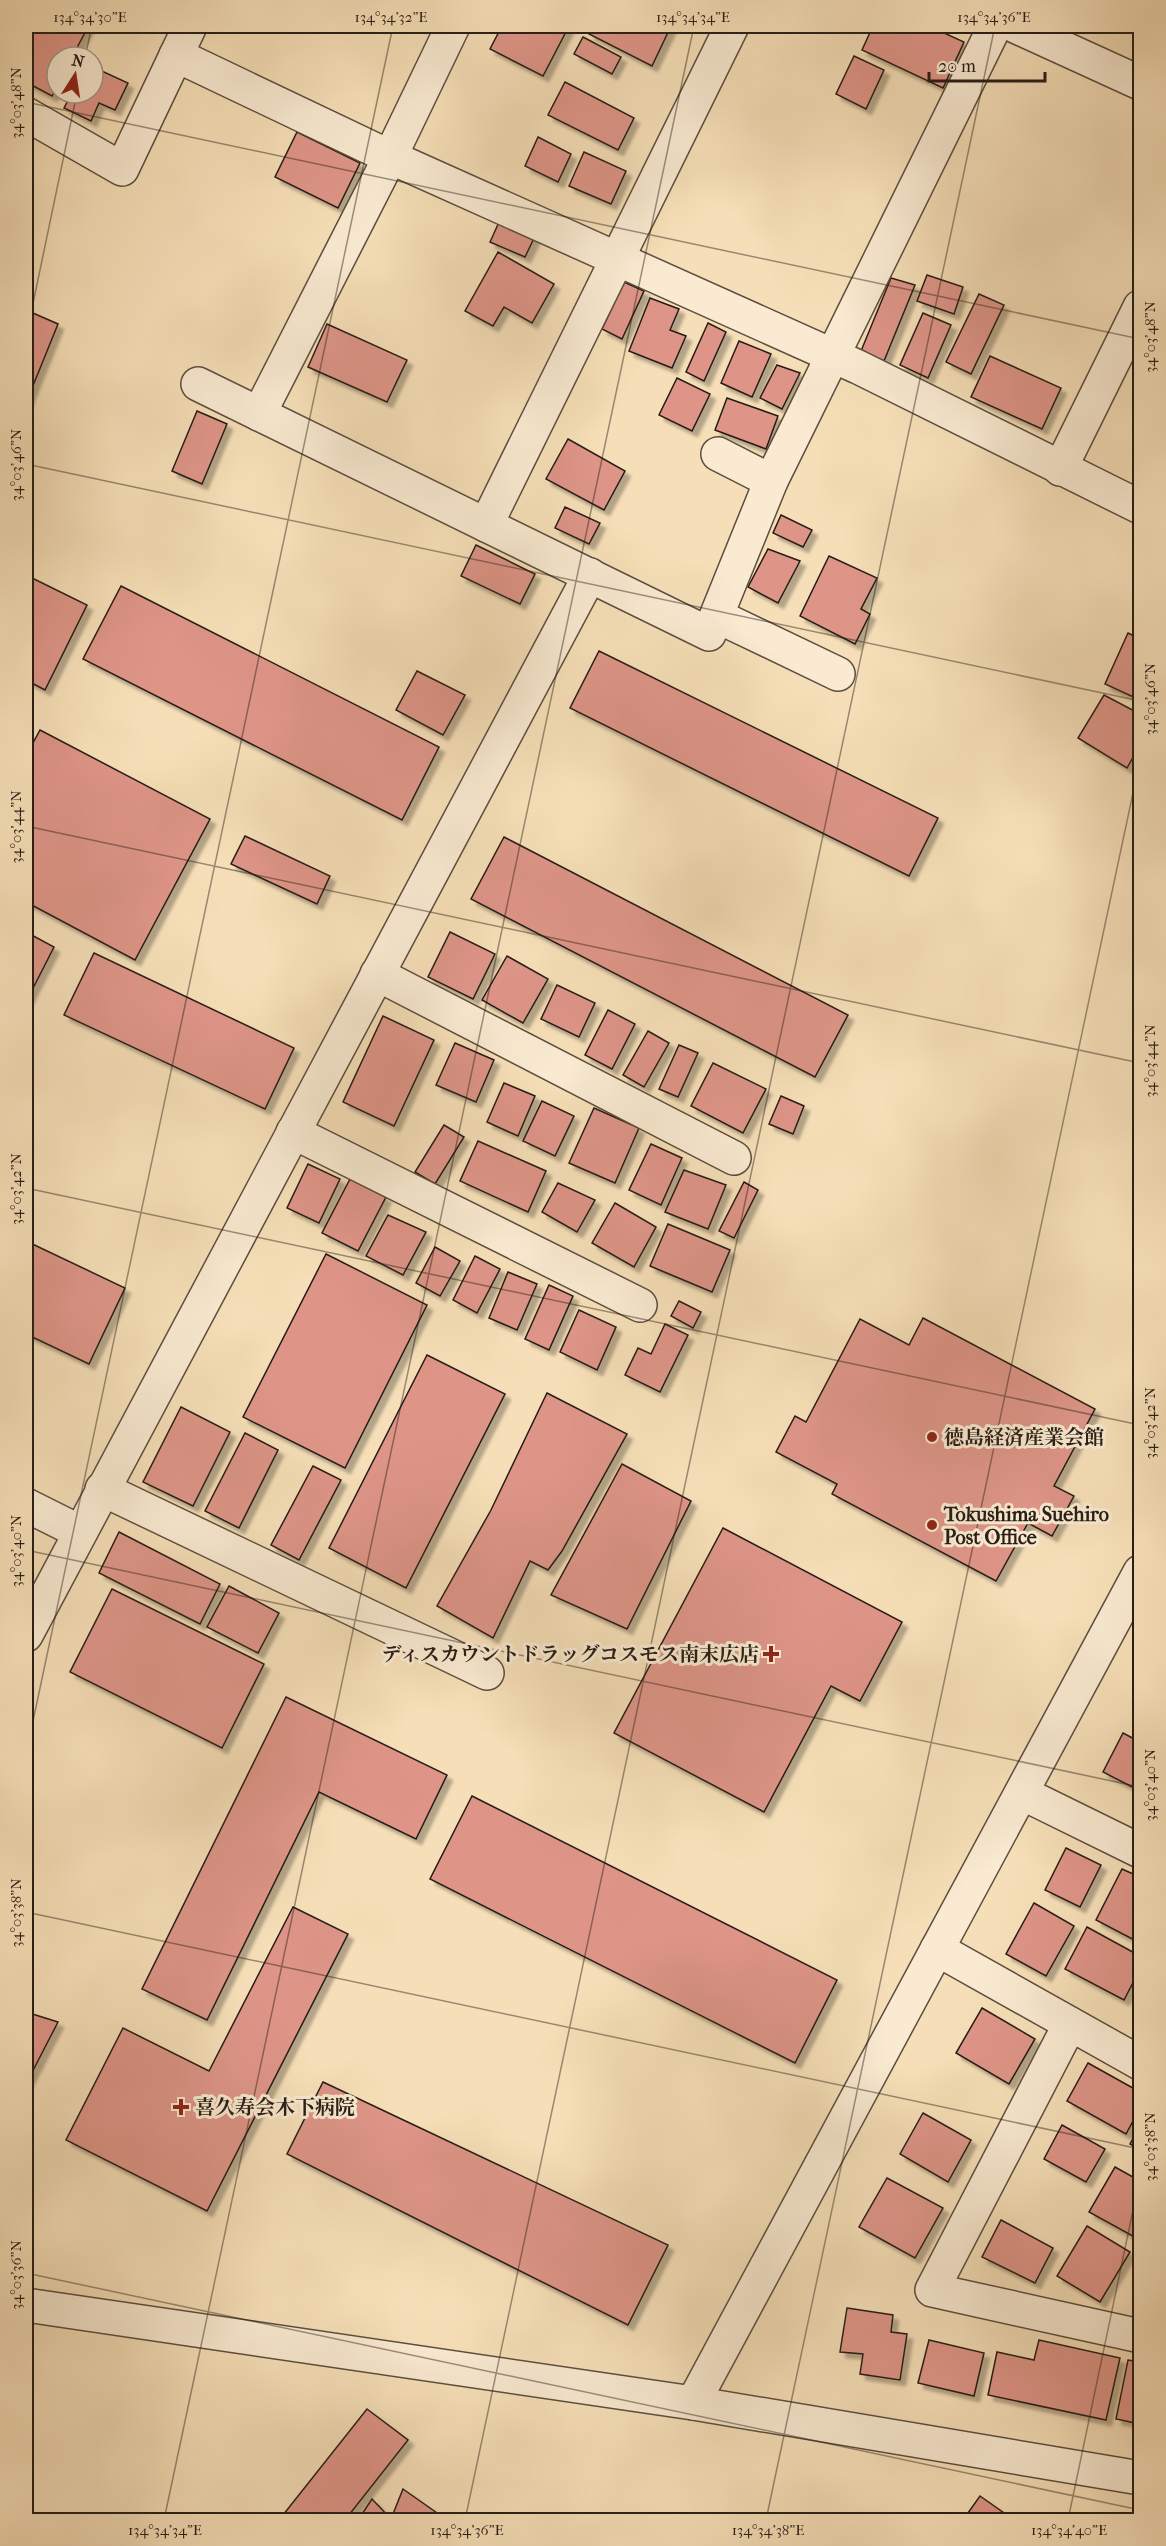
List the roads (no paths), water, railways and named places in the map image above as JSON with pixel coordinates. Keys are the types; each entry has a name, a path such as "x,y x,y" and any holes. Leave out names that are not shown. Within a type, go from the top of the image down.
{"street":[{"path":"26,114 122,169 190,26"},
{"path":"258,414 390,157 453,26"},
{"path":"486,525 732,26"},
{"path":"198,384 709,634 771,481 995,26"},
{"path":"1015,26 1140,83"},
{"path":"176,55 390,157 833,356 1140,507"},
{"path":"1060,469 1140,307"},
{"path":"717,454 771,481"},
{"path":"29,1617 80,1532 590,575"},
{"path":"717,616 838,674"},
{"path":"378,974 734,1158"},
{"path":"293,1132 640,1305"},
{"path":"102,1489 487,1672"},
{"path":"26,1505 80,1532"},
{"path":"693,2403 1140,1572"},
{"path":"1022,1793 1140,1851"},
{"path":"937,1949 1140,2063"},
{"path":"1070,2024 932,2290 1140,2336"},
{"path":"26,2305 693,2403 1140,2478"}],"place":[{"name":"徳島経済産業会館","path":"932,1437"},
{"name":"Tokushima Suehiro Post Office","path":"932,1525"},
{"name":"ディスカウントドラッグコスモス南末広店","path":"771,1654"},
{"name":"喜久寿会木下病院","path":"181,2107"}]}
